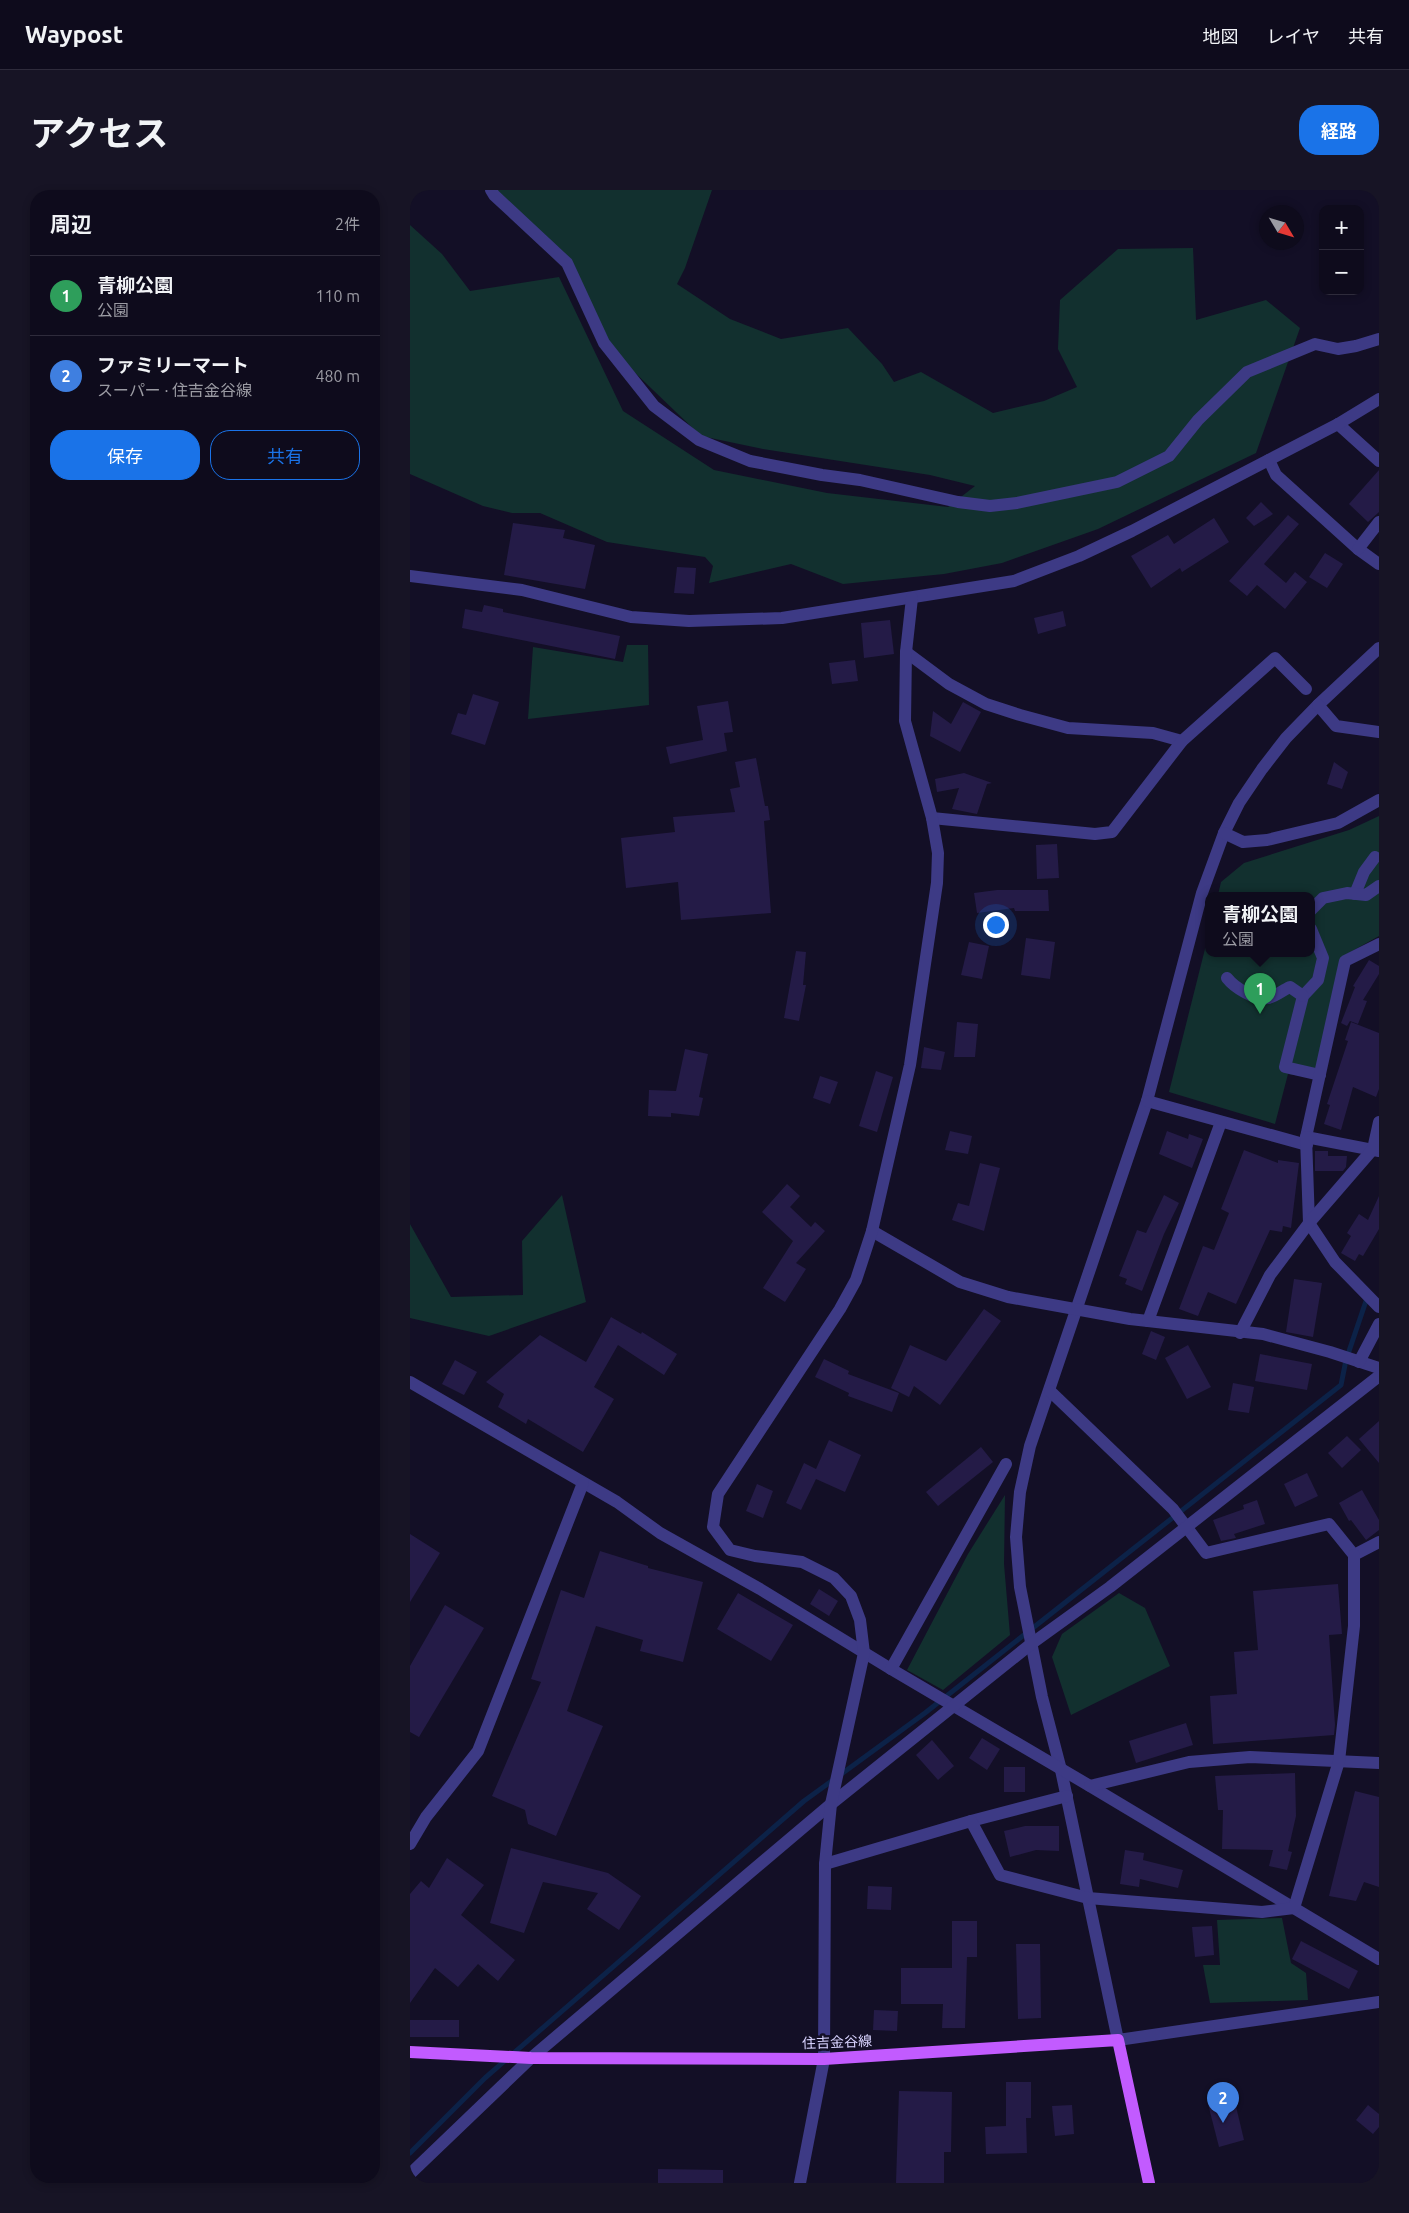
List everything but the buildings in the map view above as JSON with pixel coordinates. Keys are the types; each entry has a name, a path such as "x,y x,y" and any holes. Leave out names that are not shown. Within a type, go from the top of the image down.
{"main road":[{"name":"住吉金谷線","path":"410,2052 531,2058 824,2059 1118,2040"},
{"path":"1118,2040 1149,2183"}],"street":[{"path":"491,190 494,196 567,264 604,343 654,406 700,440 750,461 822,475 860,480 958,502 990,506 1117,482 1169,456 1198,420 1247,372 1314,344 1338,349 1379,339"},
{"path":"410,576 522,590 630,617 689,621 782,618 1014,581 1071,559 1269,460 1338,424 1379,399"},
{"path":"1338,424 1379,461"},
{"path":"1269,460 1276,475 1358,549 1379,564"},
{"path":"1358,549 1379,522"},
{"path":"800,2183 824,2059 825,1864 838,1769 864,1653 860,1620 851,1596 834,1578 802,1562 755,1556 730,1550 713,1527 718,1494 840,1309 856,1280 872,1231 910,1065 937,883 938,853 932,818 905,721 906,652 912,598"},
{"path":"1379,648 1286,738 1239,803 1224,833 1202,893 1147,1101 1030,1446 1020,1492 1016,1528 1020,1587 1031,1644 1042,1697 1062,1770 1118,2040 1379,2002"},
{"path":"906,652 949,684 986,704 1068,728 1152,733 1182,741"},
{"path":"932,818 1095,834 1112,832 1182,741 1275,658 1306,689"},
{"path":"1318,705 1336,726 1379,732"},
{"path":"1224,833 1243,842 1267,840 1338,823 1379,800"},
{"path":"1355,894 1364,872 1375,857"},
{"path":"1315,906 1323,898 1347,893 1366,894 1379,886"},
{"path":"1315,939 1323,958 1318,980 1304,996 1285,1067 1320,1075"},
{"path":"1376,1304 1335,1262 1309,1223 1307,1141 1346,961 1379,944"},
{"path":"1227,978 1232,984 1259,998 1268,998 1290,987 1304,996"},
{"path":"1147,1101 1221,1122 1307,1141 1376,1150"},
{"path":"1148,1321 1221,1122"},
{"path":"1240,1333 1270,1275 1309,1223 1376,1150 1379,1122"},
{"path":"872,1231 960,1282 1008,1298 1054,1304 1077,1310 1148,1321 1262,1334 1379,1368"},
{"path":"1359,1362 1379,1324"},
{"path":"410,2174 531,2058 833,1799 951,1704 1110,1587 1379,1376"},
{"path":"410,1382 617,1502 660,1533 760,1589 1379,1960"},
{"path":"1050,1391 1173,1509 1206,1554 1329,1524 1354,1555 1354,1626 1338,1761 1294,1908"},
{"path":"891,1669 1006,1464"},
{"path":"410,1844 426,1817 478,1752 583,1483"},
{"path":"1354,1555 1379,1542"},
{"path":"1090,1786 1189,1762 1250,1757 1379,1763"},
{"path":"825,1864 971,1821 1067,1796"},
{"path":"971,1821 1000,1875 1088,1898 1262,1912 1294,1908"}],"green space":[{"path":"491,190 712,190 685,268 677,284 730,319 781,339 848,328 882,364 894,382 921,372 993,413 1044,401 1077,387 1058,349 1060,300 1118,249 1193,248 1196,320 1266,300 1300,328 1256,453 1098,529 1002,563 944,574 843,584 791,564 709,583 713,566 705,557 607,542 540,513 512,513 483,506 410,474 410,225 442,254 470,291 559,277 623,411 714,470 827,493 948,507 975,486 930,475 763,449 701,436 604,343 567,263"},
{"path":"627,645 648,645 649,705 528,719 533,647 623,662"},
{"path":"1379,816 1379,936 1347,954 1314,1078 1288,1074 1275,1124 1169,1092 1205,949 1205,957 1315,957 1315,892 1219,892 1221,882 1244,863 1349,830"},
{"path":"562,1195 586,1302 489,1336 410,1318 410,1224 451,1297 523,1295 522,1241"},
{"path":"1005,1495 1004,1564 1010,1635 943,1690 907,1670 968,1554"},
{"path":"1119,1593 1145,1608 1170,1666 1071,1715 1052,1657 1062,1634"},
{"path":"1282,1918 1291,1963 1306,1973 1308,2000 1210,2003 1203,1965 1220,1965 1217,1920"}],"waterway":[{"path":"840,1775 925,1713 1341,1385 1346,1360 1367,1298"},
{"path":"410,2153 485,2078 804,1801 833,1780"}],"place":[{"name":"青柳公園","path":"1260,1014"},
{"name":"ファミリーマート","path":"1223,2123"}]}
